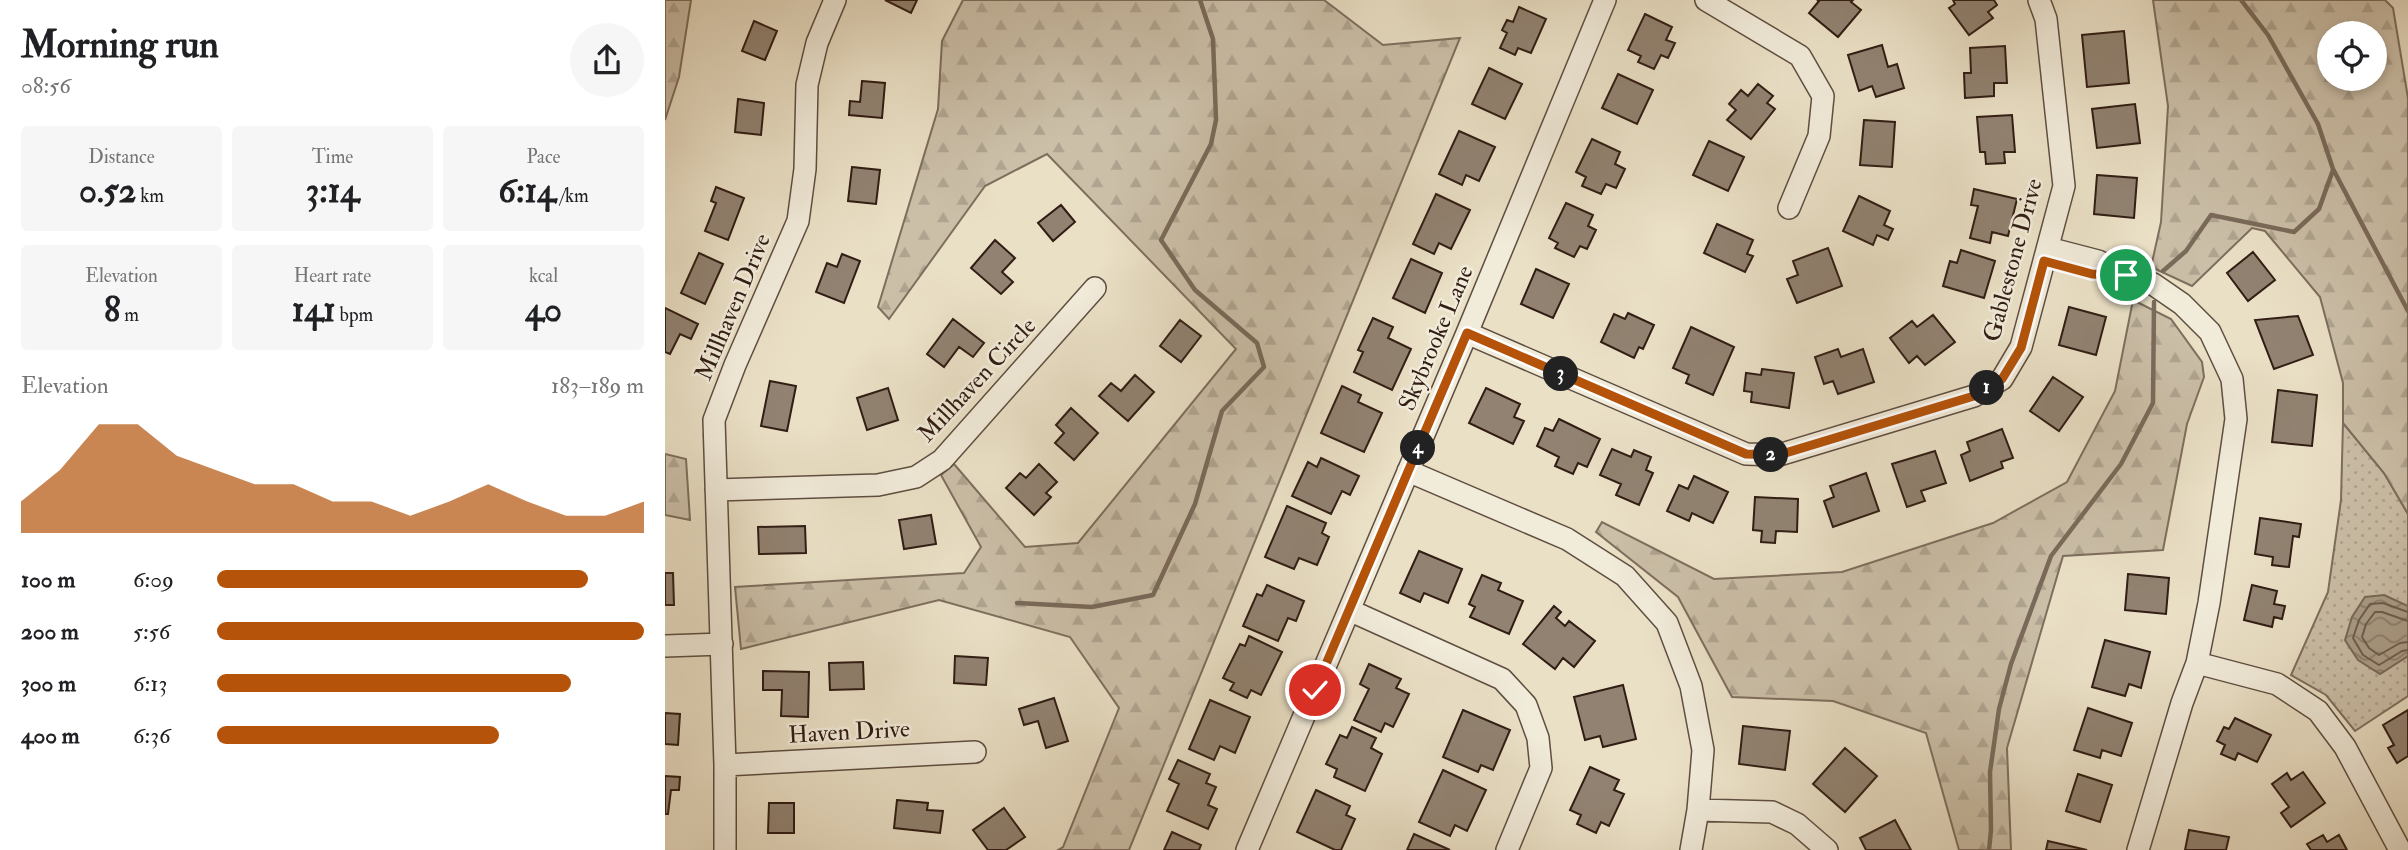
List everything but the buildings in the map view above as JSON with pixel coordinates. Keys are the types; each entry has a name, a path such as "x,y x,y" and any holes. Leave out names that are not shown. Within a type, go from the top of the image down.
{"street":[{"name":"Millhaven Drive","path":"725,850 722,644 714,420 798,221 805,169 807,85 817,43 835,0"},
{"name":"Skybrooke Lane","path":"1247,850 1605,0"},
{"path":"1706,0 1800,56 1823,96 1819,136 1789,208"},
{"name":"Gablestone Drive","path":"1467,333 1746,454 1779,455 1974,396 2002,379 2021,348 2064,186 2046,19 2039,0"},
{"path":"2046,255 2098,261 2126,275 2154,284 2182,304 2210,332 2232,379 2236,419 2209,603 2197,663 2182,703 2138,850"},
{"name":"Millhaven Circle","path":"716,490 878,485 916,477 942,460 1095,288"},
{"path":"1408,471 1567,539 1625,576 1667,622 1691,686 1703,750 1698,810 1691,850"},
{"path":"1349,610 1503,679 1527,705 1538,738 1541,768 1507,850"},
{"path":"665,646 722,644"},
{"path":"2197,663 2277,684 2318,711 2345,747 2400,850"},
{"name":"Haven Drive","path":"725,765 975,752"},
{"path":"1698,810 1772,812 1797,824 1827,850"}],"green space":[{"path":"665,0 691,0 679,77 665,120"},
{"path":"963,0 1324,0 1383,45 1460,38 1129,850 1058,850 1063,847 1119,708 1070,637 939,600 741,649 735,587 964,573 981,547 941,475 954,464 1025,547 1078,543 1236,349 1047,154 985,186 889,319 878,307 938,109 942,41"},
{"path":"2153,0 2385,0 2393,8 2408,98 2408,514 2384,473 2343,423 2343,383 2320,297 2265,231 2252,228 2192,286 2151,267 2161,222 2168,106"},
{"path":"2133,300 2171,319 2202,362 2204,377 2187,424 2163,550 2063,556 2007,748 2011,850 1959,850 1926,733 1833,701 1732,697 1678,597 1596,532 1602,522 1714,579 1842,572 1993,523 2067,482 2115,391"},
{"path":"2343,423 2384,473 2408,514 2408,696 2355,731 2326,695 2291,675 2328,592 2341,500"},
{"path":"665,454 686,459 690,520 665,515"}],"water":[{"path":"2384,595 2408,606 2408,656 2380,674 2358,660 2345,640 2352,617 2365,597"}],"waterway":[{"path":"1017,603 1092,607 1153,595 1195,504 1222,411 1264,367 1257,343 1195,290 1161,240 1211,144 1216,120 1213,39 1200,0"},
{"path":"2241,0 2268,35 2318,124 2333,169 2408,311"},
{"path":"2163,271 2186,251 2211,215 2294,232 2319,209 2333,170"},
{"path":"1989,850 1990,772 1999,709 2011,664 2051,556 2121,464 2153,403 2154,302"}],"route":[{"path":"1315,690 1467,333 1746,454 1779,455 1974,396 2002,379 2021,348 2044,261 2092,274 2126,275"}]}
